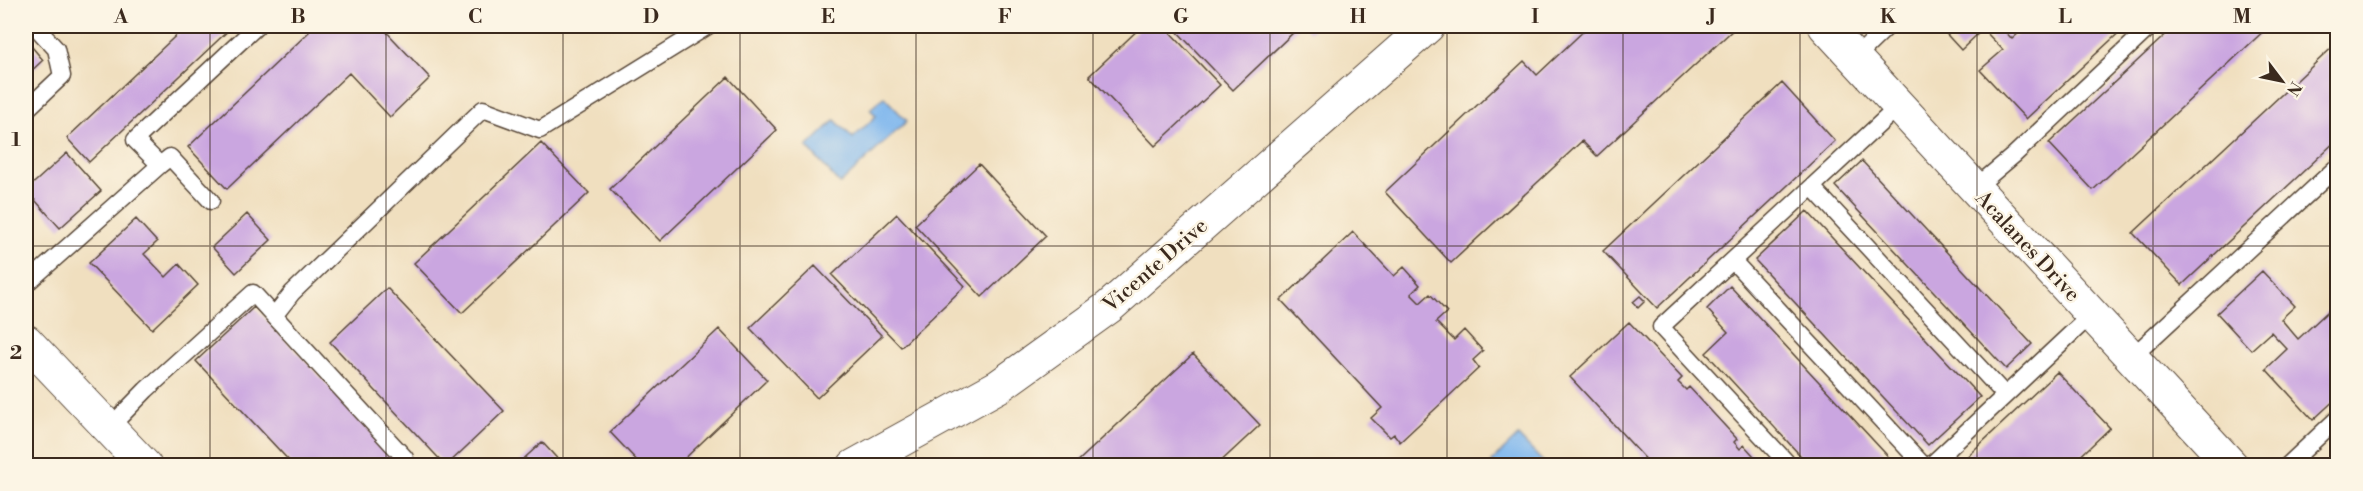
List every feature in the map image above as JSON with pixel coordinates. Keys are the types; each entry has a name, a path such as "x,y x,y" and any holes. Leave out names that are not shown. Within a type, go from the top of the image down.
{"street":[{"name":"Vicente Drive","path":"874,461 999,386 1108,307 1428,26"},
{"name":"Acalanes Drive","path":"1825,26 2232,465"},
{"path":"26,341 145,465"}],"lane":[{"path":"26,110 62,76 56,49 35,26"},
{"path":"160,165 135,140 257,26"},
{"path":"274,316 292,294 483,109 540,130 708,26"},
{"path":"1855,58 1888,26"},
{"path":"1976,189 2151,26"},
{"path":"1790,465 1661,327 1899,106"},
{"path":"26,284 170,157 211,201"},
{"path":"2132,357 2337,166"},
{"path":"1812,187 2005,395"},
{"path":"1732,261 1924,465"},
{"path":"109,428 146,390 253,292 405,458"},
{"path":"1930,465 2092,314"},
{"path":"2287,465 2337,418"}],"water":[{"path":"884,97 907,121 840,184 807,147 835,120 853,138 876,116 870,109"},
{"path":"1518,436 1546,465 1494,465 1491,462"}],"building":[{"path":"186,26 233,26 89,162 67,138"},
{"path":"304,26 381,26 430,78 390,117 349,73 227,189 188,147 309,32"},
{"path":"1142,26 1164,26 1220,85 1155,146 1089,76"},
{"path":"1172,26 1295,26 1298,28 1233,90"},
{"path":"1304,26 1317,26 1310,32"},
{"path":"1589,26 1733,26 1735,28 1597,156 1582,141 1451,263 1385,192 1524,61 1537,75"},
{"path":"1939,26 2000,26 2012,39 2027,26 2126,26 2026,119 1980,70 2003,50 1983,29 1961,50"},
{"path":"2175,26 2269,26 2093,190 2049,143"},
{"path":"26,40 43,60 26,76"},
{"path":"2338,42 2338,139 2182,285 2133,233"},
{"path":"728,77 777,130 660,241 610,189"},
{"path":"1782,83 1835,141 1657,308 1603,251"},
{"path":"541,143 589,193 462,313 414,263"},
{"path":"67,153 101,191 60,228 26,190"},
{"path":"1862,161 2032,344 2006,369 1835,186"},
{"path":"979,164 1046,236 982,297 915,225"},
{"path":"1807,211 1980,397 1928,445 1755,260"},
{"path":"247,214 271,240 236,273 212,247"},
{"path":"897,214 965,286 901,347 832,275"},
{"path":"136,219 157,242 144,254 166,277 179,264 198,285 152,329 89,263"},
{"path":"1353,232 1394,276 1404,267 1420,285 1411,294 1420,303 1430,294 1447,312 1436,322 1454,340 1464,330 1483,351 1473,360 1479,368 1400,442 1394,434 1390,437 1371,418 1382,408 1281,300"},
{"path":"815,266 882,336 817,398 750,328"},
{"path":"2262,271 2295,306 2281,319 2298,339 2338,302 2338,397 2313,420 2266,369 2287,349 2271,332 2251,350 2217,313"},
{"path":"1730,286 1897,466 1810,466 1706,353 1728,332 1707,309"},
{"path":"387,288 504,411 446,466 330,342"},
{"path":"1640,296 1645,301 1638,308 1633,302"},
{"path":"254,307 404,466 294,466 196,361"},
{"path":"1629,322 1682,378 1678,382 1686,390 1689,387 1737,439 1734,442 1740,449 1744,445 1763,466 1652,466 1570,377"},
{"path":"719,329 767,380 677,466 642,466 610,432"},
{"path":"1193,354 1260,425 1216,466 1073,466"},
{"path":"2057,372 2110,428 2070,466 1957,466"},
{"path":"2338,439 2338,453 2330,446"},
{"path":"542,442 564,466 516,466"}]}
